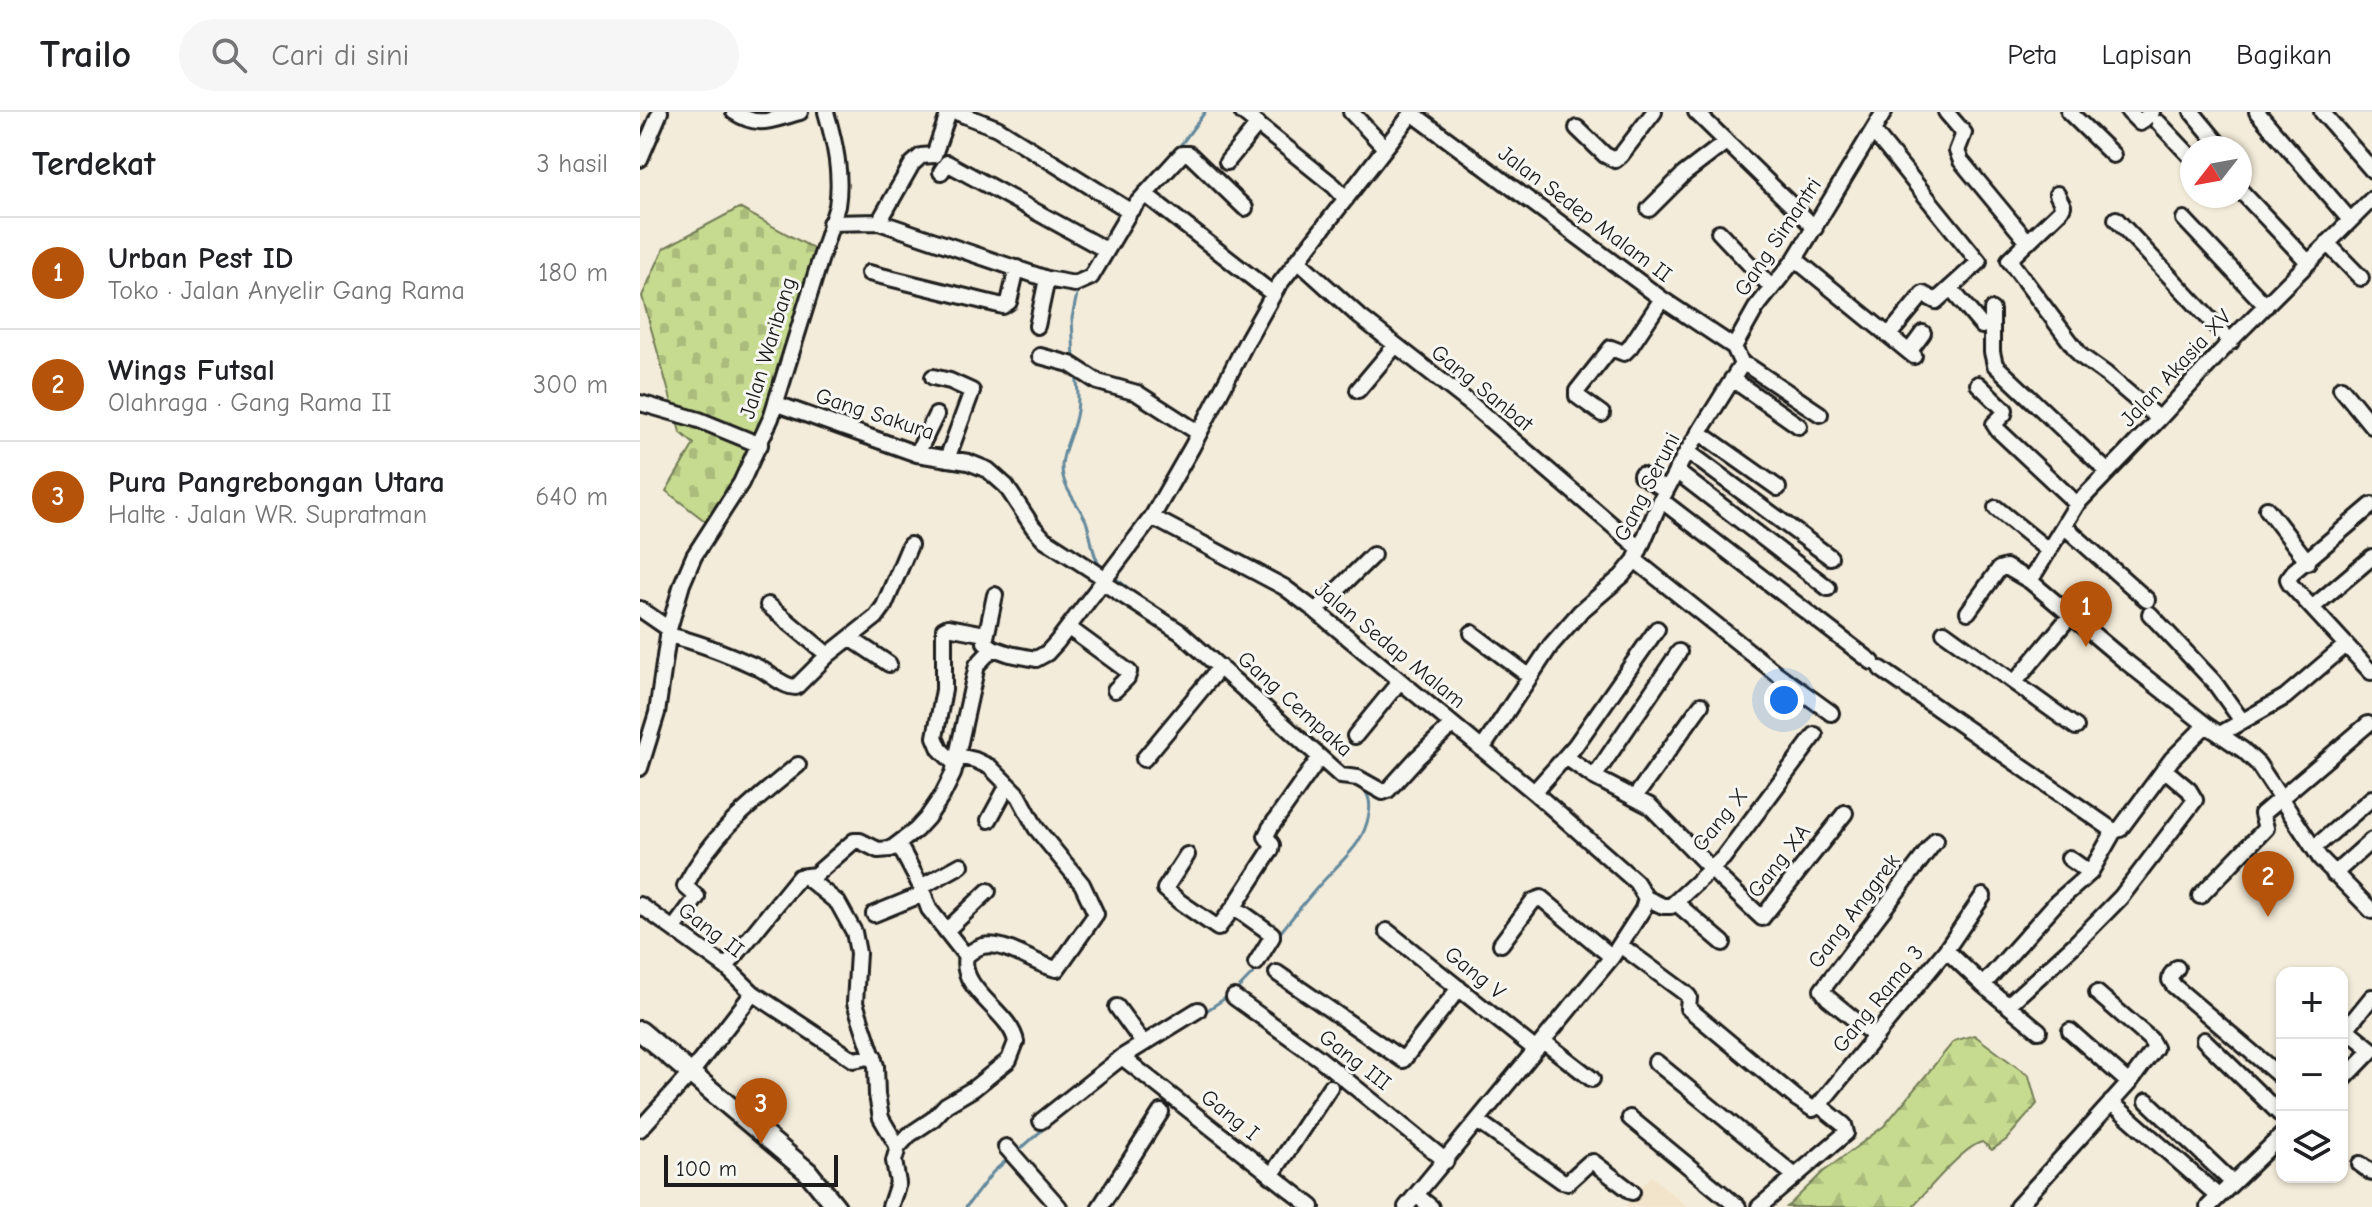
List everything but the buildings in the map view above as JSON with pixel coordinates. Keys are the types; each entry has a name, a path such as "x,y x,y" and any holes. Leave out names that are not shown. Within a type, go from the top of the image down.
{"main road":[{"path":"640,1031 808,1172 836,1207"}],"street":[{"path":"640,159 660,112"},
{"path":"734,112 757,122 800,112"},
{"name":"Jalan Waribang","path":"640,768 657,713 668,632 690,564 735,495 777,404 837,206 839,180 834,139 826,112"},
{"path":"879,222 912,164 921,156 934,155 949,112"},
{"path":"956,112 997,128 1128,209"},
{"path":"1244,112 1346,199"},
{"path":"1351,112 1385,148"},
{"path":"1577,128 1605,155 1615,160 1654,112"},
{"path":"1696,112 1815,228"},
{"name":"Gang Simantri","path":"1734,347 1756,308 1815,228 1884,112"},
{"path":"1946,112 1964,133 1957,151 1961,161 2028,242"},
{"path":"2069,112 2113,155"},
{"path":"2129,112 2140,123 2156,118 2180,145"},
{"path":"2192,112 2212,136"},
{"path":"2257,112 2350,220"},
{"path":"2322,112 2372,170"},
{"path":"966,956 983,946 995,947 1057,969 1095,916 1082,884 1036,828 1021,800 1008,785 985,763 957,760 940,749 935,737 944,690 944,629 948,627 989,641 1010,654 1036,659 1047,653 1152,517 1273,294 1413,113"},
{"name":"Jalan Sedep Malam II","path":"1413,113 1662,299 1734,347"},
{"path":"1227,162 1258,124"},
{"path":"1873,131 1979,262 1936,301 1923,294 1889,335"},
{"path":"1649,209 1684,174 1726,142"},
{"path":"830,223 879,222 1047,279 1083,282 1091,277 1104,248 1128,209 1178,156 1185,153 1245,208"},
{"path":"941,172 947,163 1104,248"},
{"path":"1145,194 1273,294"},
{"path":"2057,194 2063,206 2061,210 2009,260 2081,356 2159,419"},
{"name":"Jalan Akasia XV","path":"2030,581 2077,504 2372,199"},
{"path":"2252,203 2308,262"},
{"path":"2116,219 2231,342"},
{"path":"2184,219 2266,306"},
{"path":"1719,232 1771,287"},
{"path":"2327,243 2361,278"},
{"path":"1795,259 1912,354 1923,333"},
{"name":"Gang Sanbat","path":"1297,260 1395,346 1471,404 1776,673 1831,713"},
{"path":"869,273 1003,306 1009,302 1017,268"},
{"path":"1037,326 1047,279"},
{"path":"1950,288 1982,326"},
{"path":"1602,414 1577,396 1577,391 1611,348 1624,353 1630,347 1662,299"},
{"path":"1992,310 1995,365 2108,472"},
{"path":"1358,390 1395,346"},
{"path":"1734,347 1742,364 1820,414"},
{"path":"1040,356 1074,368 1098,382 1137,393 1199,433"},
{"name":"Gang Seruni","path":"1482,749 1566,626 1622,576 1638,554 1676,471 1742,364"},
{"path":"933,377 972,391 947,459"},
{"path":"1732,379 1799,426"},
{"path":"1978,384 2005,410 1995,427 2077,504"},
{"path":"2341,388 2372,426"},
{"path":"640,403 699,420 760,445"},
{"name":"Gang Sakura","path":"777,404 917,454 968,462 988,470 1006,486 1044,539 1108,577"},
{"path":"917,454 936,415"},
{"path":"1699,432 1778,488"},
{"path":"1687,451 1830,557"},
{"path":"1676,471 1828,588"},
{"path":"1641,475 1877,665 2114,831"},
{"path":"2371,672 2288,582 2290,575 2372,505"},
{"path":"1996,508 2049,551"},
{"path":"2267,509 2308,562"},
{"name":"Jalan Sedap Malam","path":"1152,517 1284,587 1316,611 1534,792 1636,882 1646,898"},
{"path":"2064,526 2148,607 2214,682 2242,721"},
{"path":"640,609 668,632 761,669 792,688 869,623 884,606 910,545"},
{"path":"1316,611 1373,555"},
{"path":"2313,607 2372,557"},
{"path":"1968,612 2002,567 2030,581 2125,661 2258,764 2334,874 2372,911"},
{"name":"Gang Cempaka","path":"1108,577 1174,628 1320,757 1347,777 1383,792 1388,790 1452,725"},
{"path":"726,967 796,880 802,876 812,877 854,841 884,851 899,845 927,818 948,785 957,760 977,665 989,641 995,595"},
{"path":"768,605 828,655"},
{"path":"2015,682 2071,615"},
{"path":"1069,628 1129,672 1115,690"},
{"path":"1534,792 1566,757 1657,629"},
{"path":"1944,632 2076,727"},
{"path":"1472,633 1529,676"},
{"path":"850,638 889,664"},
{"path":"2220,734 2285,697 2346,645"},
{"path":"1594,777 1679,652"},
{"path":"1144,759 1220,667"},
{"path":"1355,736 1400,681"},
{"path":"1635,797 1701,705"},
{"path":"2200,896 2266,828 2261,815 2368,724"},
{"path":"1983,985 2056,903 2090,873 2114,831 2120,829 2164,769 2206,725"},
{"name":"Gang X","path":"1675,902 1723,858 1815,735"},
{"path":"1187,855 1166,886 1166,891 1216,928 1219,927 1271,850 1267,833 1320,757"},
{"path":"1566,757 1594,777 1654,809 1711,869"},
{"path":"674,928 697,897 685,886 709,848 733,819 798,765"},
{"path":"2008,1005 2121,897 2195,800 2189,790 2164,769"},
{"path":"989,820 1008,785"},
{"path":"2314,848 2372,798"},
{"name":"Gang XA","path":"1711,869 1762,918 1845,813"},
{"name":"Gang Anggrek","path":"1876,1037 1822,990 1936,840"},
{"path":"2334,874 2372,840"},
{"path":"890,1207 898,1183 894,1161 898,1147 946,1105 973,1089 1005,1063 1012,1054 1016,1037 972,981 965,967 966,956 929,909 899,845"},
{"path":"2069,858 2090,873"},
{"path":"874,914 922,891 961,865"},
{"path":"806,877 838,903 854,932 858,953 855,1003 874,1056 881,1118 898,1147"},
{"path":"947,930 988,891"},
{"path":"1946,950 1983,896"},
{"path":"1501,944 1533,901 1541,898 1616,951 1685,993 1689,997 1687,1006 1809,1108 1815,1109 1819,1105 1844,1125 1847,1131 1843,1135 1759,1207"},
{"path":"1431,1207 1411,1201 1479,1122 1616,951 1643,909 1646,898 1668,906 1675,902 1723,943"},
{"name":"Gang II","path":"640,905 726,967 753,993 854,1060 874,1056"},
{"path":"1234,907 1272,934 1256,963"},
{"name":"Gang V","path":"1387,931 1459,988 1592,1079"},
{"name":"Gang Rama 3","path":"1819,1105 1946,950 2039,1031"},
{"path":"2177,968 2170,980 2174,986 2276,1073"},
{"path":"1277,973 1403,1060 1459,988"},
{"path":"640,1129 691,1073 753,993"},
{"path":"2017,1207 2129,1083 2155,1048 2097,993"},
{"name":"Gang III","path":"1234,997 1319,1058 1446,1161"},
{"path":"2348,1025 2372,997"},
{"path":"1117,1007 1143,1043"},
{"path":"1041,1121 1143,1043 1198,1010"},
{"path":"2070,1031 2129,1083"},
{"path":"2348,1033 2372,1050 2348,1075"},
{"path":"2204,1040 2277,1111"},
{"name":"Gang I","path":"1125,1059 1312,1207"},
{"path":"1656,1062 1795,1176"},
{"path":"1271,1176 1330,1087"},
{"path":"2147,1101 2232,1182"},
{"path":"2111,1102 2213,1202 2276,1141"},
{"path":"1100,1207 1161,1112"},
{"path":"1630,1118 1738,1207"},
{"path":"1479,1122 1562,1181 1568,1182 1593,1162 1632,1192"},
{"path":"1010,1151 1059,1207"}],"shaded area":[{"path":"1651,1176 1688,1207 1625,1207"}],"green space":[{"path":"739,208 820,252 774,403 733,490 709,524 666,491 694,444 680,432 642,296 664,248"},
{"path":"1974,1035 2029,1076 2037,1104 2006,1140 1992,1150 1982,1142 1965,1152 1912,1207 1787,1207 1823,1172 1884,1126 1954,1041"}],"waterway":[{"path":"1177,150 1205,112"},
{"path":"1074,360 1072,318 1078,289"},
{"path":"1076,375 1077,412 1062,473 1086,521 1101,568"},
{"path":"1114,577 1146,602"},
{"path":"1224,663 1241,675 1254,690"},
{"path":"1278,710 1308,737"},
{"path":"1279,934 1363,833 1370,806 1360,786"},
{"path":"1236,991 1258,968"},
{"path":"1203,1013 1230,995"},
{"path":"1017,1152 1057,1117"},
{"path":"966,1207 993,1172 1008,1159"}],"place":[{"name":"Urban Pest ID","path":"2086,647"},
{"name":"Wings Futsal","path":"2268,917"},
{"name":"Pura Pangrebongan Utara","path":"761,1144"}]}
